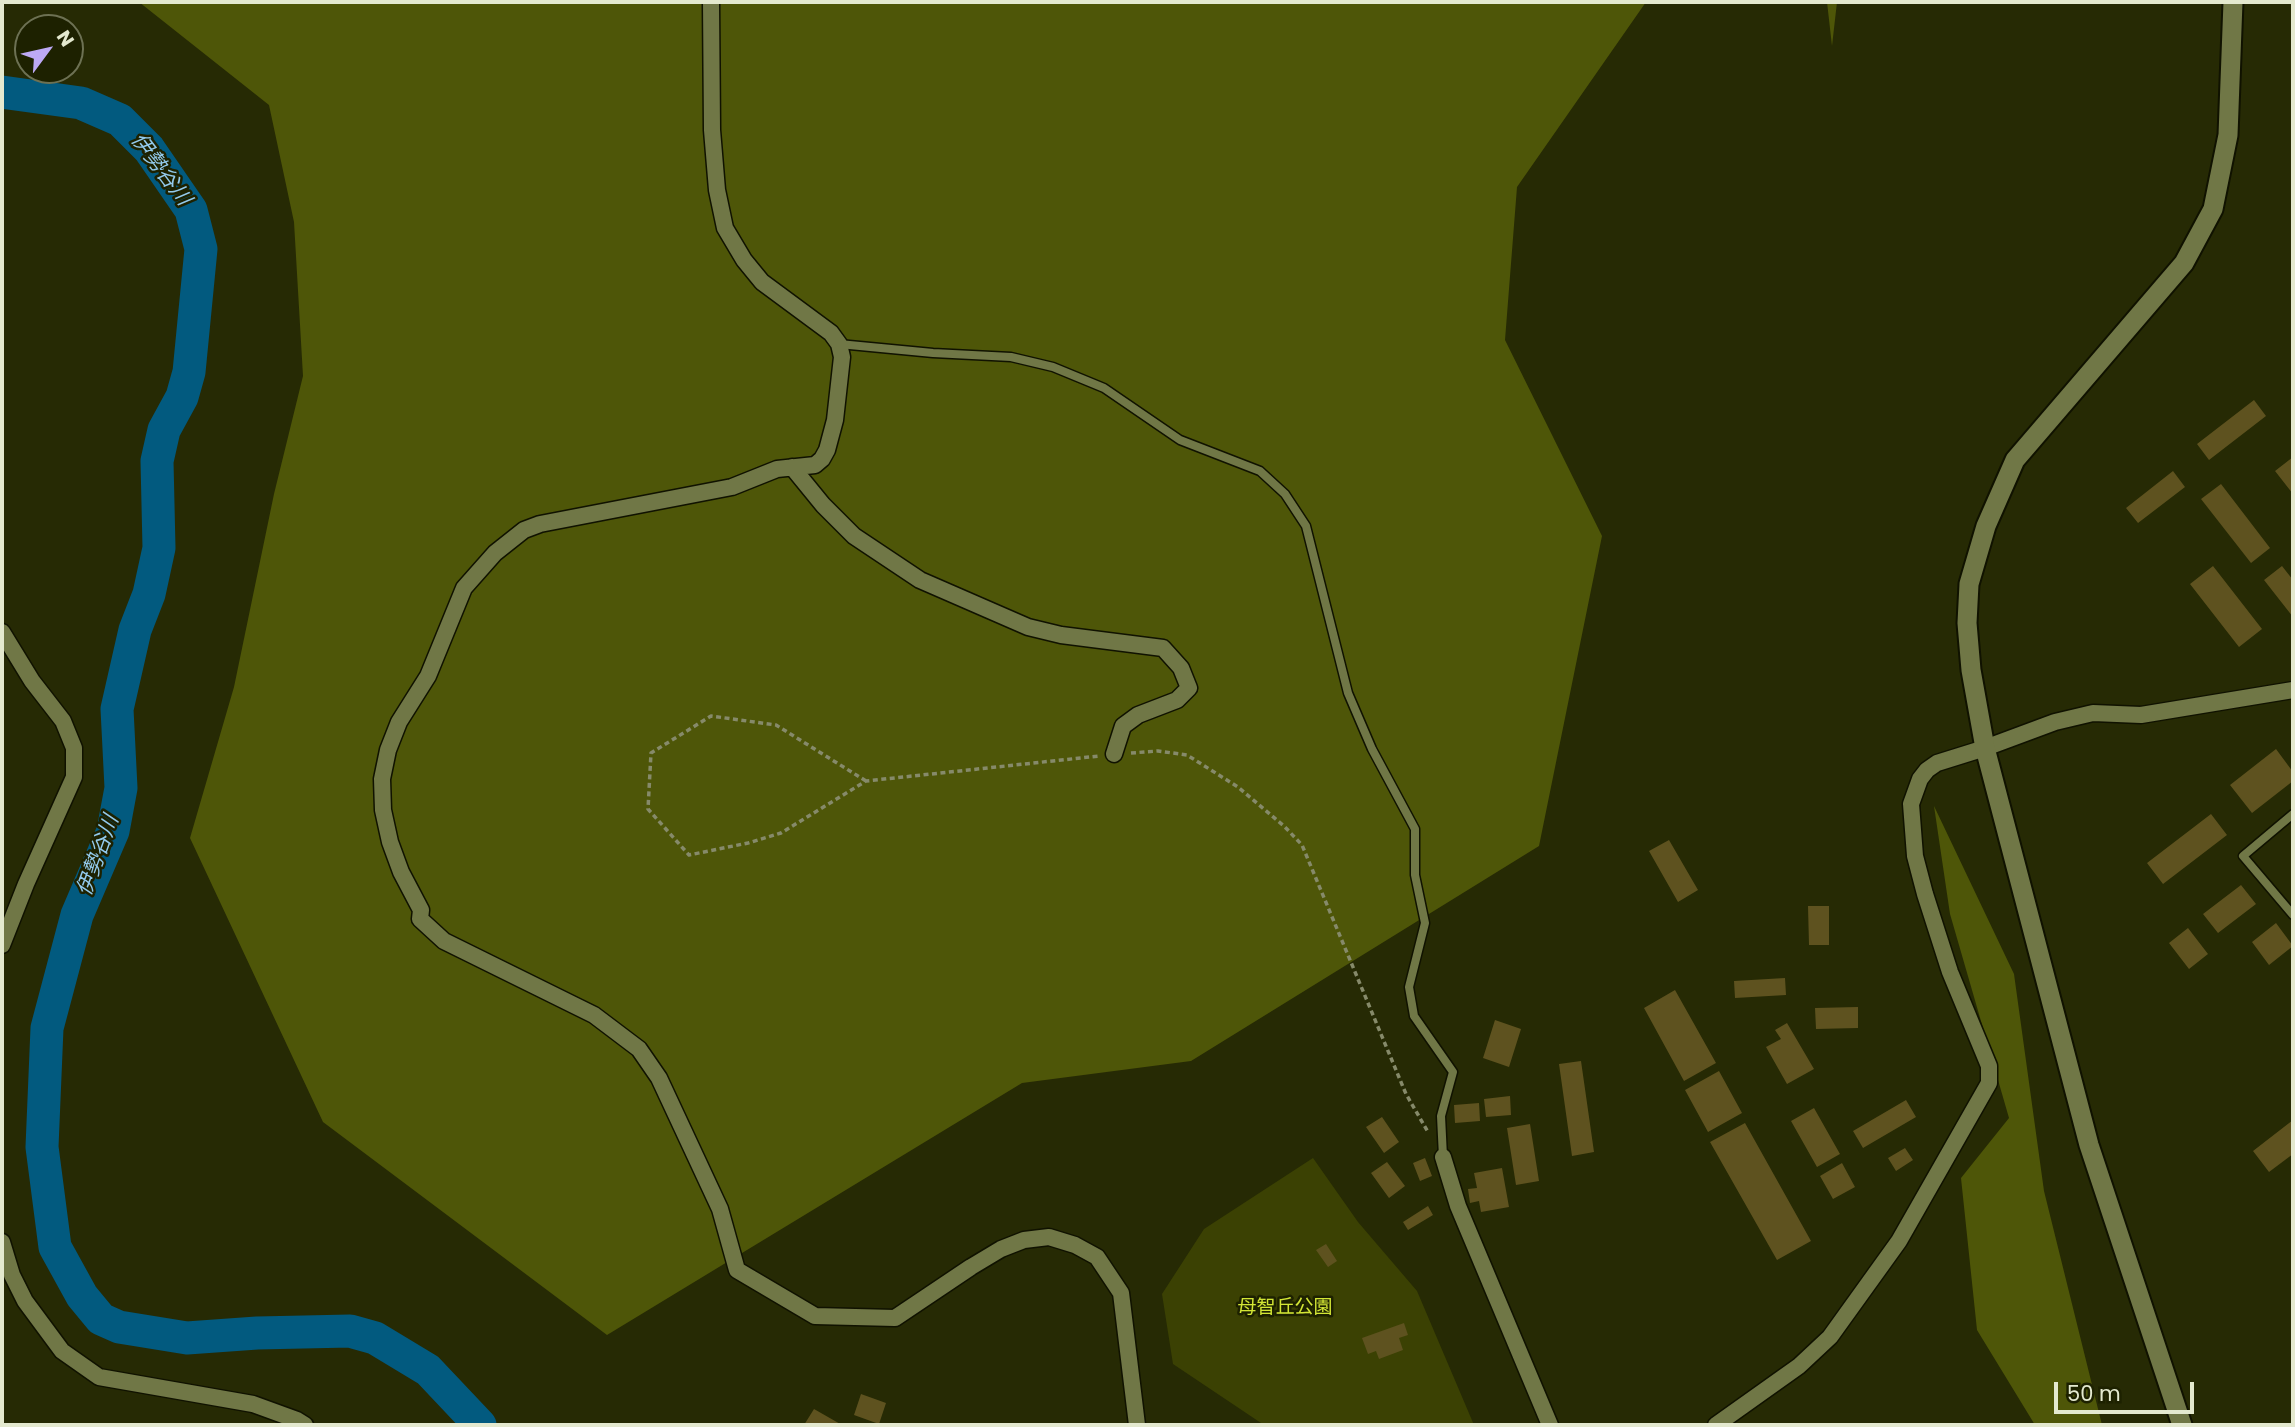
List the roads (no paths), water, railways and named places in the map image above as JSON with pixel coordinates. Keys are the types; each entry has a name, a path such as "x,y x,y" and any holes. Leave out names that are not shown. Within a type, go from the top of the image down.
{"street":[{"path":"711,2 712,130 717,190 725,228 744,260 762,282 831,333 839,344 842,357 835,420 827,450 815,465 777,469 732,487 541,524 524,530 495,554 464,588 428,676 399,722 388,750 382,779 383,810 401,872 421,909 420,919 444,941 594,1015 639,1049 659,1078 720,1209 737,1270 815,1316 895,1318 1001,1249 1024,1240 1049,1237 1075,1245 1097,1257 1121,1293 1137,1425"},
{"path":"2182,1425 2090,1145 1985,748 1971,670 1967,623 1969,583 1986,526 2015,460 2184,263 2213,209 2228,135 2233,2"},
{"path":"792,467 854,536 920,580 1028,627 1060,635 1163,648 1181,668 1189,688 1177,699 1138,715 1123,726 1114,754"},
{"path":"2,632 32,681 63,721 74,748 74,777 2,945"},
{"path":"1716,1425 1799,1366 1830,1337 1899,1241 1989,1083 1989,1066 1950,972 1915,856 1911,804 1920,779 1937,763 2055,722 2093,713 2141,715 2293,690"},
{"path":"1443,1157 1458,1206 1550,1425"},
{"path":"2,1242 12,1275 33,1311 62,1351 99,1377 253,1404 305,1425"}],"lane":[{"path":"839,344 1011,357 1053,367 1104,388 1180,440 1261,471 1285,494 1306,526 1348,694 1371,749 1415,829 1415,875 1425,923 1409,988 1414,1016 1453,1072 1441,1116 1443,1157"},
{"path":"2293,814 2243,856 2293,915"}],"waterway":[{"name":"伊勢谷川","path":"2,92 81,103 120,120 149,149 191,210 201,249 189,372 182,397 164,430 157,461 159,548 149,594 135,630 117,709 121,788 113,831 77,915 47,1028 42,1147 55,1247 82,1296 101,1319 119,1327 187,1338 350,1331 375,1338 428,1370 480,1425"}],"park label":[{"name":"母智丘公園","path":"1285,1308"}]}
